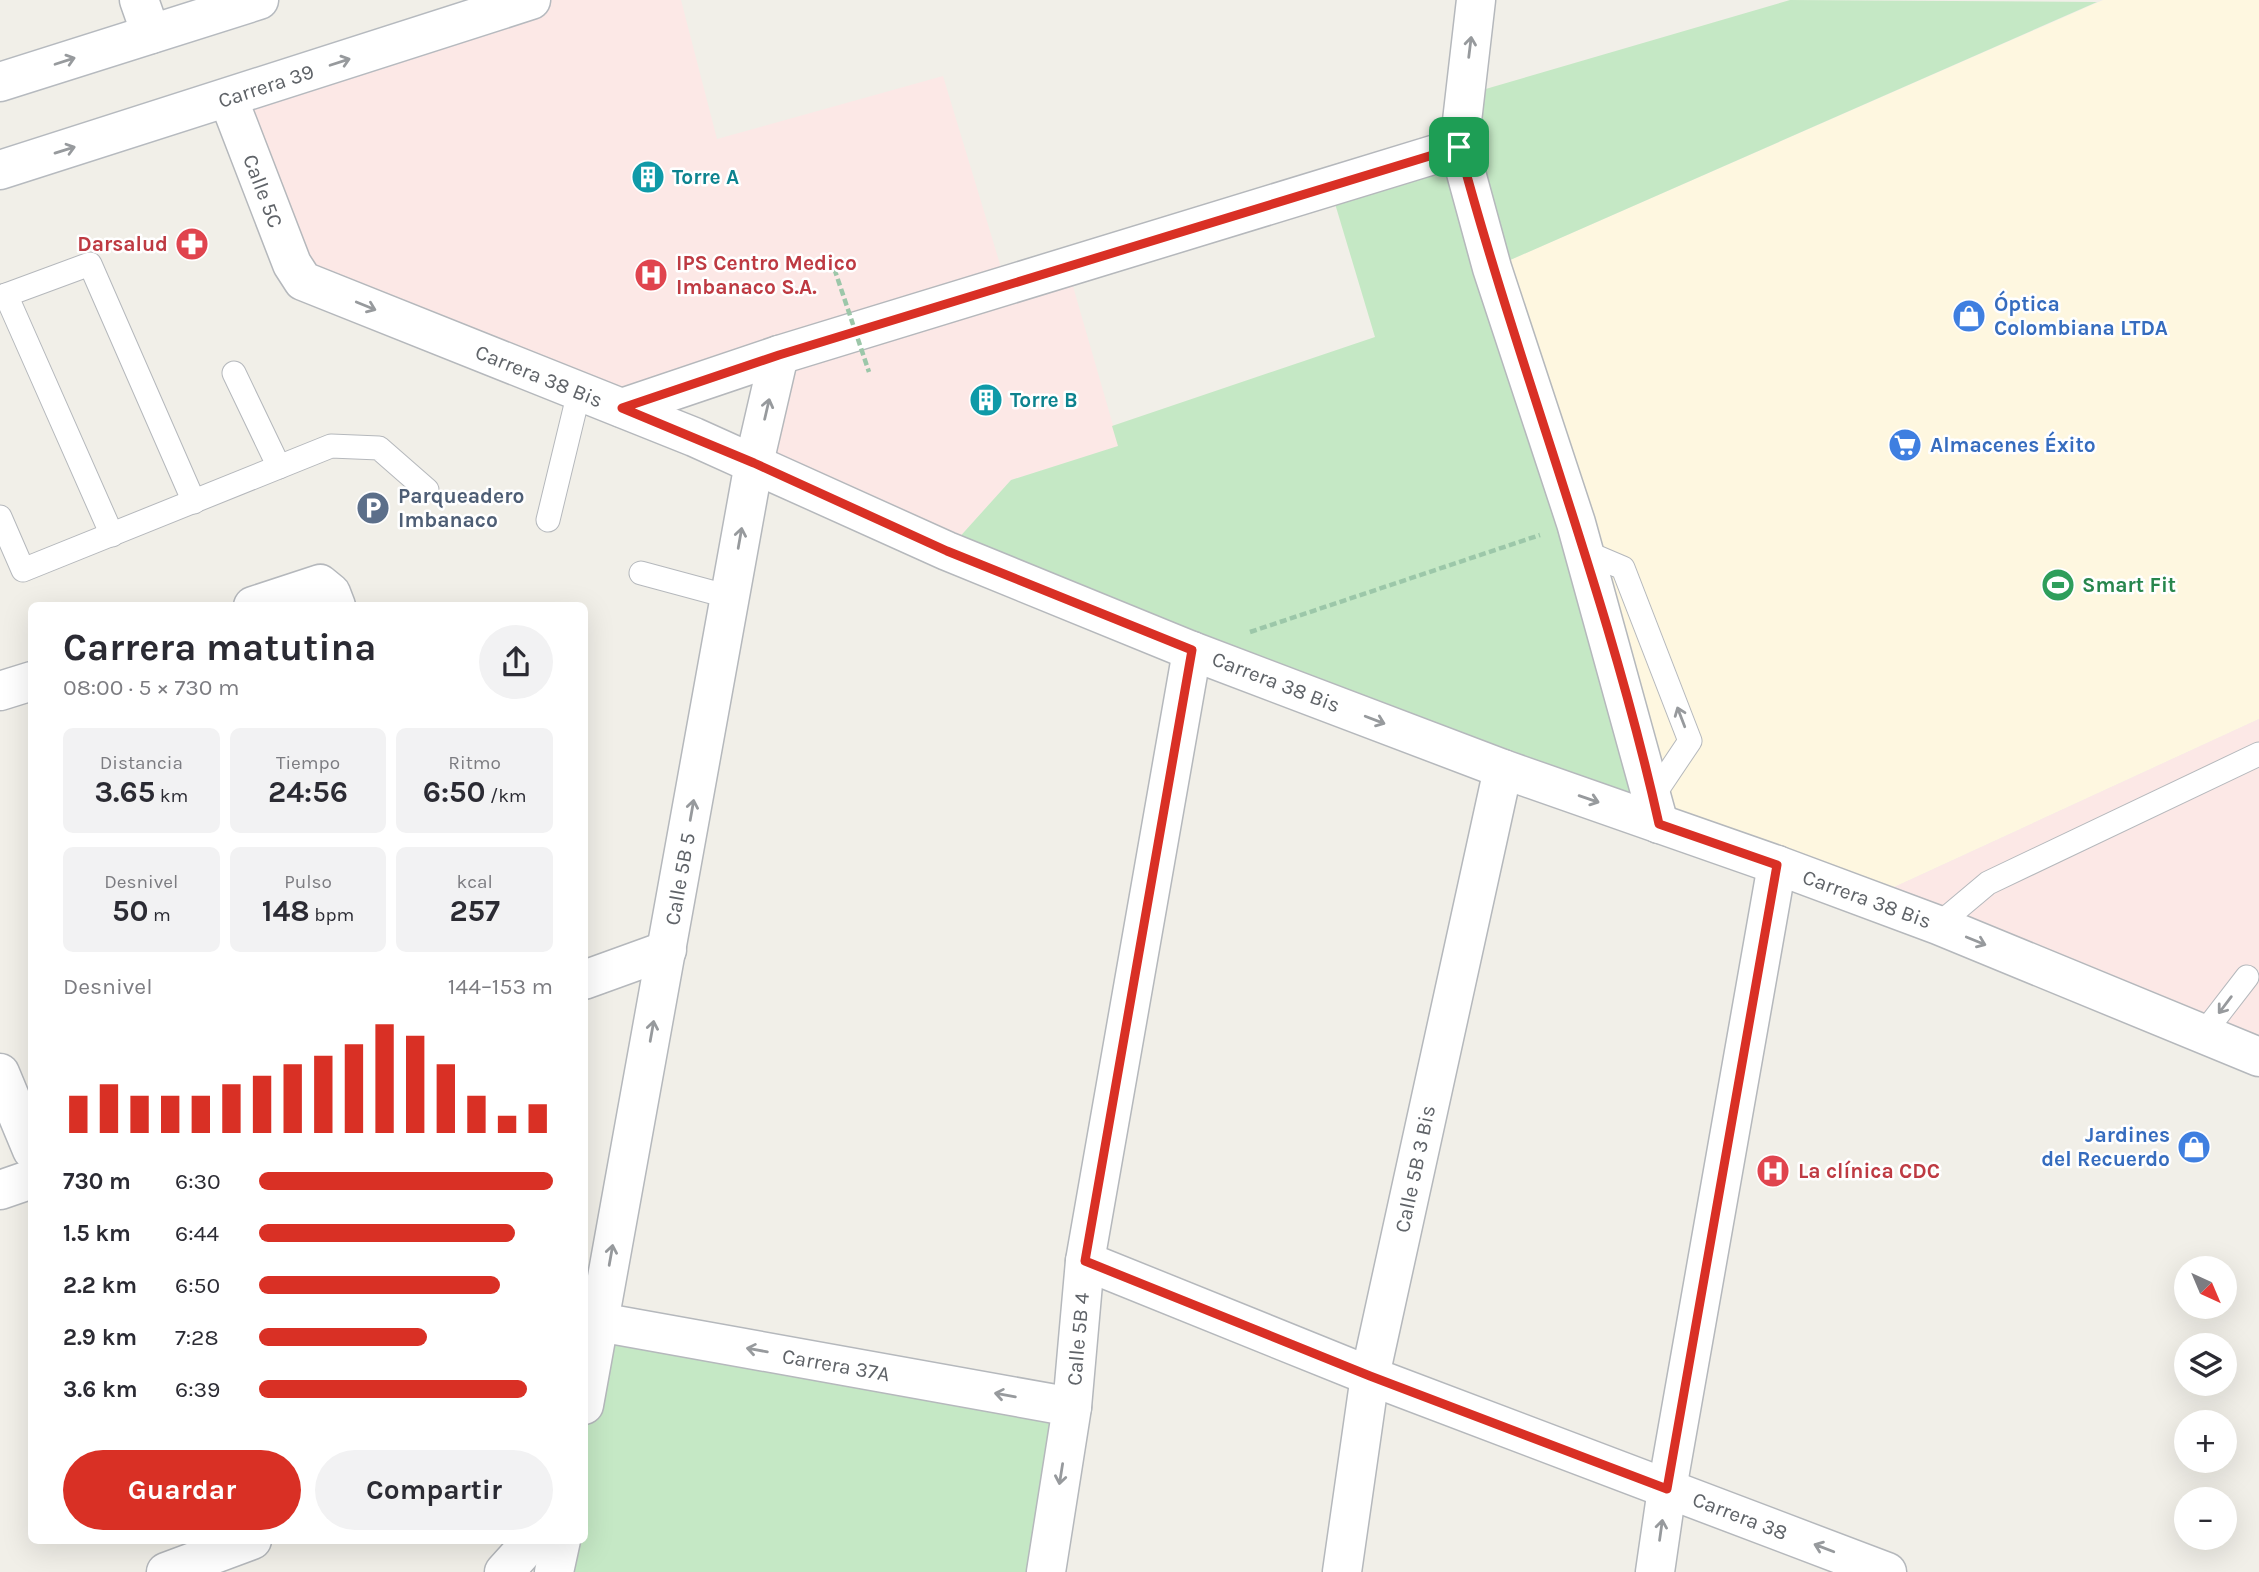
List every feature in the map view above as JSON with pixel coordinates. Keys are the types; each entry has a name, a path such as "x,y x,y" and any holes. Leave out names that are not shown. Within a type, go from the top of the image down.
{"street":[{"name":"Carrera 39","path":"0,170 531,0"},
{"path":"1476,0 1459,147 1492,268 1580,537 1656,810"},
{"path":"0,82 145,17 235,4"},
{"name":"Calle 5C","path":"228,98 292,264 303,281"},
{"path":"622,408 779,355 1459,147"},
{"name":"Carrera 38 Bis","path":"303,281 622,408 754,463 947,551 1192,650 1503,769 1656,810 1777,865 1938,925 2259,1057"},
{"name":"Calle 5B 5","path":"588,1383 754,463 779,355"},
{"path":"280,602 328,595"},
{"name":"Calle 5B 4","path":"1046,1572 1072,1407 1085,1261 1192,650"},
{"path":"0,691 28,682"},
{"name":"Calle 5B 3 Bis","path":"1342,1572 1370,1376 1503,769"},
{"path":"1655,1572 1667,1489 1777,865"},
{"path":"588,979 667,950"},
{"path":"0,1073 28,1140"},
{"path":"0,1190 28,1180"},
{"name":"Carrera 38","path":"1085,1261 1370,1376 1888,1572"},
{"name":"Carrera 37A","path":"599,1322 1072,1407"},
{"path":"166,1572 241,1544"},
{"path":"504,1572 529,1544"},
{"path":"554,1572 560,1544"}],"lane":[{"path":"112,535 3,296 90,264 194,502"},
{"path":"234,373 279,467"},
{"path":"548,520 579,393"},
{"path":"0,517 23,570 331,446 379,448 427,490"},
{"path":"1580,537 1623,568 1690,741 1656,810"},
{"path":"640,573 730,597"},
{"path":"1938,925 1988,884 2259,754"},
{"path":"2203,1034 2248,977"}],"path":[{"path":"831,259 869,372"},
{"path":"1192,650 1580,537"}],"shaded area":[{"name":"IPS Centro Medico Imbanaco S.A.","path":"531,0 681,0 717,139 943,76 1006,284 1068,269 1119,446 1011,480 947,551 754,463 779,356 622,408 303,281 228,98"},
{"name":"Almacenes Éxito","path":"2103,0 2259,0 2259,719 1866,900 1659,824 1492,268"},
{"path":"2259,719 2259,1057 1866,900"}],"green space":[{"path":"1790,0 2097,2 1492,268 1659,824 947,551 1011,480 1118,446 1112,426 1375,337 1330,187 1459,147 1465,95"},
{"path":"599,1322 1072,1407 1046,1572 554,1572 560,1544 588,1544 588,1387"}],"place":[{"name":"Torre A","path":"648,177"},
{"name":"Darsalud","path":"192,244"},
{"name":"IPS Centro Medico Imbanaco S.A.","path":"651,275"},
{"name":"Óptica Colombiana LTDA","path":"1969,316"},
{"name":"Torre B","path":"986,400"},
{"name":"Almacenes Éxito","path":"1905,445"},
{"name":"Parqueadero Imbanaco","path":"373,508"},
{"name":"Smart Fit","path":"2058,585"},
{"name":"Jardines del Recuerdo","path":"2194,1147"},
{"name":"La clínica CDC","path":"1773,1171"}],"route":[{"path":"1459,147 1492,268 1576,523 1659,824 1777,865 1667,1489 1370,1376 1085,1261 1192,650 947,551 754,463 622,408 779,355 1006,285 1068,269 1459,147"}]}
